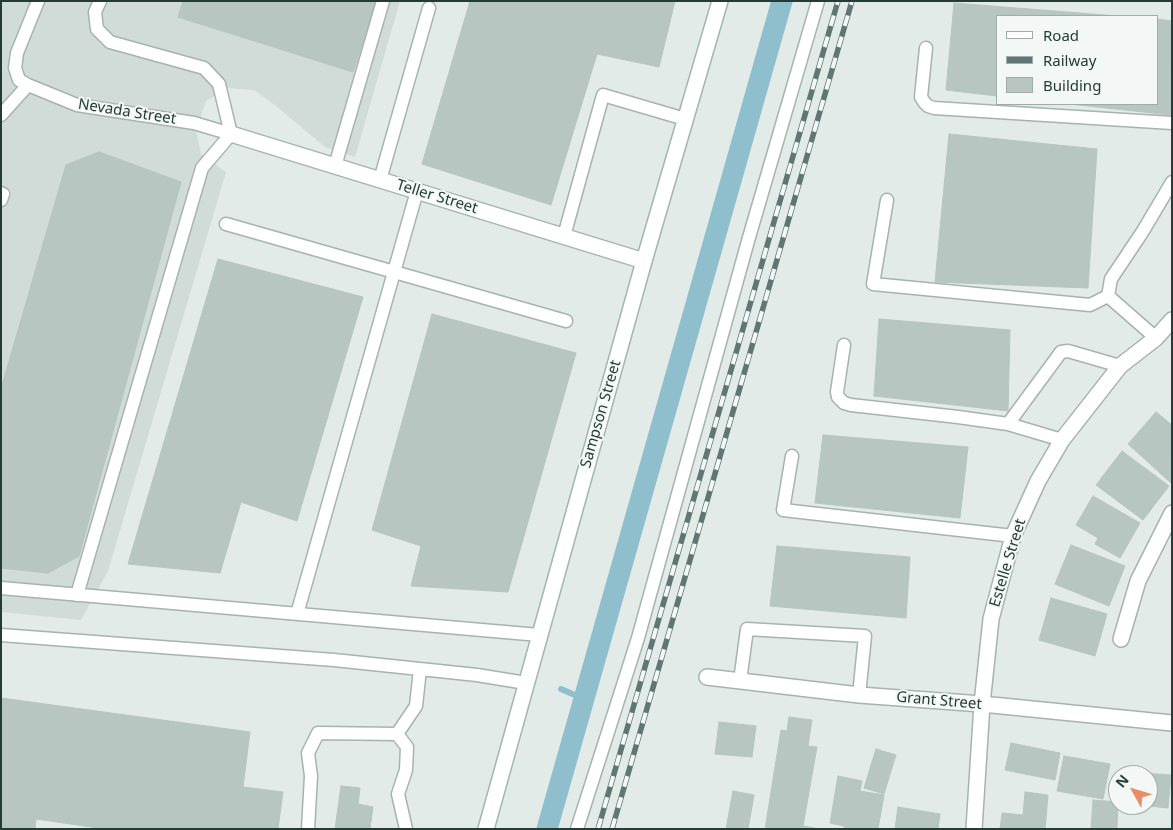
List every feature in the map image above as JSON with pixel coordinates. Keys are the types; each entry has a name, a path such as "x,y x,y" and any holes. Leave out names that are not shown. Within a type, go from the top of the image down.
{"street":[{"name":"Sampson Street","path":"486,829 644,260 720,1"},
{"name":"Teller Street","path":"231,134 644,260"},
{"name":"Estelle Street","path":"974,829 982,704 991,619 1013,536 1038,481 1062,440 1120,366 1156,338 1172,320"},
{"path":"1121,639 1138,581 1172,514"},
{"name":"Grant Street","path":"706,677 859,695 982,704 1172,723"}],"lane":[{"path":"1,114 28,85 19,80 15,68 17,53 38,1"},
{"path":"77,595 202,168 231,134 220,84 204,68 110,42 97,29 95,12 100,1"},
{"path":"335,166 383,1"},
{"path":"577,829 638,638 748,242 818,1"},
{"path":"380,180 430,8"},
{"path":"926,48 921,97 928,106 934,108 1172,123"},
{"name":"Nevada Street","path":"28,85 77,105 194,123 231,134"},
{"path":"564,236 602,96 685,119"},
{"path":"1108,296 1111,279 1143,231 1172,182"},
{"path":"297,614 417,191"},
{"path":"1,194 3,194 1,200"},
{"path":"887,200 873,284 1090,305 1108,296"},
{"path":"226,224 566,321"},
{"path":"1108,296 1156,338"},
{"path":"844,345 837,392 838,397 844,403 1008,424 1062,440"},
{"path":"1008,424 1061,352 1068,351 1120,366"},
{"path":"792,456 782,510 1013,536"},
{"path":"1,588 539,635"},
{"path":"740,681 748,629 865,636 859,695"},
{"path":"1,634 334,660 477,675 526,683"},
{"path":"397,734 416,706 420,669"},
{"path":"308,829 311,776 308,753 318,732 397,734"},
{"path":"397,734 407,747 406,770 398,794 406,829"}],"shaded area":[{"path":"3,1 400,1 355,157 325,147 254,90 227,88 206,101 196,130 201,154 226,172 108,571 81,620 1,612 1,5"}],"building":[{"path":"183,1 376,1 353,72 178,17"},
{"path":"470,1 675,1 659,67 597,54 551,205 422,164"},
{"path":"954,3 1104,15 996,15 996,96 946,90"},
{"path":"1158,19 1172,21 1171,115 1079,105 1158,105"},
{"path":"949,134 1097,149 1088,288 935,282"},
{"path":"99,152 181,182 79,556 48,573 1,568 1,389 66,165"},
{"path":"218,259 363,297 297,521 241,502 220,573 128,564"},
{"path":"432,314 576,353 508,592 411,586 421,546 372,530"},
{"path":"879,319 1010,330 1008,411 874,396"},
{"path":"1156,412 1172,425 1171,483 1128,444"},
{"path":"823,435 968,447 960,518 815,503"},
{"path":"1122,451 1169,486 1143,520 1096,485"},
{"path":"1093,496 1140,523 1120,558 1095,544 1098,538 1076,525"},
{"path":"1071,545 1125,566 1109,606 1055,584"},
{"path":"777,546 910,557 906,618 770,606"},
{"path":"1051,598 1107,614 1095,656 1039,640"},
{"path":"1,698 250,732 243,787 283,792 278,829 105,829 36,819 35,829 1,829"},
{"path":"789,717 812,720 808,746 817,747 803,826 820,829 765,829 781,730 787,731"},
{"path":"719,722 756,726 752,757 715,754"},
{"path":"1011,743 1060,753 1055,780 1005,770"},
{"path":"876,749 896,755 884,794 864,788"},
{"path":"1064,756 1110,764 1108,765 1103,799 1057,791"},
{"path":"1158,774 1171,775 1168,808 1158,807"},
{"path":"838,776 862,781 860,791 884,795 878,829 844,829 844,826 830,823"},
{"path":"341,786 360,788 358,804 373,807 370,829 335,829"},
{"path":"733,791 754,795 748,829 726,829"},
{"path":"1025,792 1048,795 1045,829 1000,829 1002,813 1023,815"},
{"path":"1093,800 1108,801 1108,815 1118,815 1117,829 1091,829"},
{"path":"898,807 940,814 938,829 895,829"}],"waterway":[{"path":"547,829 782,1"},
{"path":"561,689 584,699"}],"railway":[{"path":"598,829 838,1"},
{"path":"612,829 852,1"}]}
